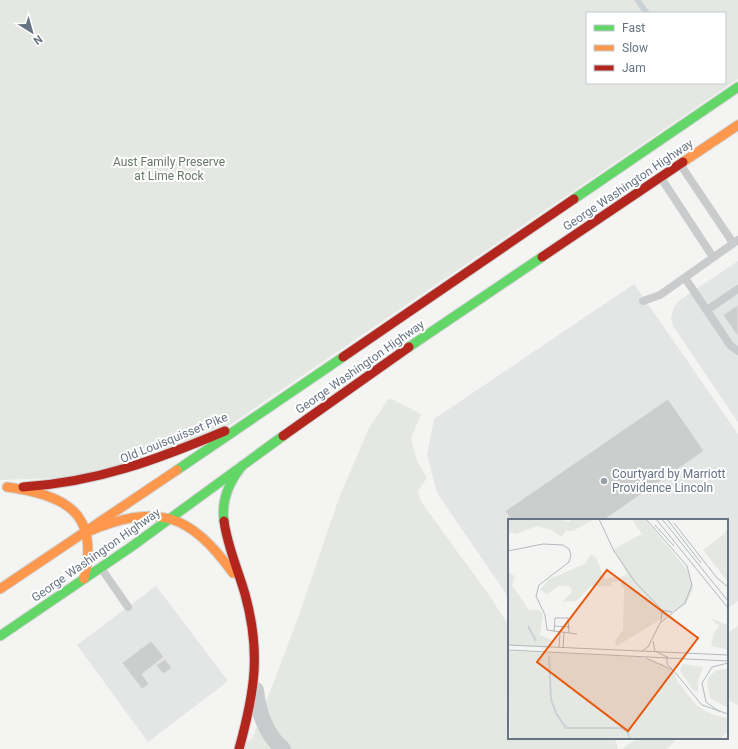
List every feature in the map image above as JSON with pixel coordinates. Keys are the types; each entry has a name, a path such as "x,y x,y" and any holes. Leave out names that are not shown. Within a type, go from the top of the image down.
{"main road":[{"name":"George Washington Highway","path":"0,589 261,415 397,319 645,155 738,87"},
{"name":"George Washington Highway","path":"0,636 101,568 353,385 678,160 738,125"},
{"name":"Old Louisquisset Pike","path":"4,486 59,484 123,472 169,455 261,415"},
{"path":"239,749 250,711 255,680 253,631 245,593 226,533 223,512 227,490 235,474 242,466"},
{"path":"4,486 40,492 58,500 76,514 87,532 89,558 84,579"},
{"path":"87,532 110,522 133,516 171,518 191,527 206,540 230,569 245,593"}],"street":[{"path":"255,680 259,706 266,728 283,749"}],"lane":[{"path":"643,301 660,295 736,241 678,160"},
{"path":"658,174 713,257"},
{"path":"684,278 730,345 738,351"},
{"path":"707,310 737,292"},
{"path":"101,568 128,607"}],"shaded area":[{"path":"738,261 738,422 673,326 671,318 674,307 680,300"},
{"path":"634,284 738,434 738,601 728,608 728,519 508,519 508,597 437,493 427,454 434,419"},
{"path":"156,586 228,681 148,742 77,645"}],"green space":[{"name":"Aust Family Preserve at Lime Rock","path":"0,0 738,0 738,79 224,429 83,477 0,480"},
{"path":"389,398 421,414 411,439 417,461 427,478 418,491 420,500 491,598 508,624 508,739 615,739 618,749 235,749 252,739 298,618 339,498 369,428"},
{"path":"738,626 738,705 728,700 728,632"},
{"path":"637,739 677,739 667,749 622,749"}],"building":[{"path":"738,305 738,337 723,315"},
{"name":"Courtyard by Marriott Providence Lincoln","path":"668,399 704,451 605,519 510,519 505,511"},
{"path":"151,641 164,657 142,674 149,684 142,689 122,663"},
{"path":"165,659 172,668 163,674 156,665"}],"waterway":[{"path":"637,0 646,12"}],"traffic: fast":[{"path":"574,199 738,87"},
{"path":"409,347 542,257"},
{"path":"177,470 343,357"},
{"path":"0,636 131,547 283,436"},
{"path":"224,521 223,513 227,492 233,478 242,466"}],"traffic: slow":[{"path":"683,162 738,125"},
{"path":"0,589 177,470"},
{"path":"7,487 46,495 62,502 74,511 82,523 87,538 88,556 84,579"},
{"path":"87,532 111,523 133,518 152,516 169,519 186,526 201,537 217,553 233,573"}],"traffic: jam":[{"path":"542,257 683,162"},
{"path":"343,357 574,199"},
{"path":"283,436 409,347"},
{"path":"23,487 102,475 151,460 225,431"},
{"path":"224,521 233,558 245,594 253,635 254,672 252,690 245,728 239,749"}],"place":[{"name":"Courtyard by Marriott Providence Lincoln","path":"604,481"}]}
